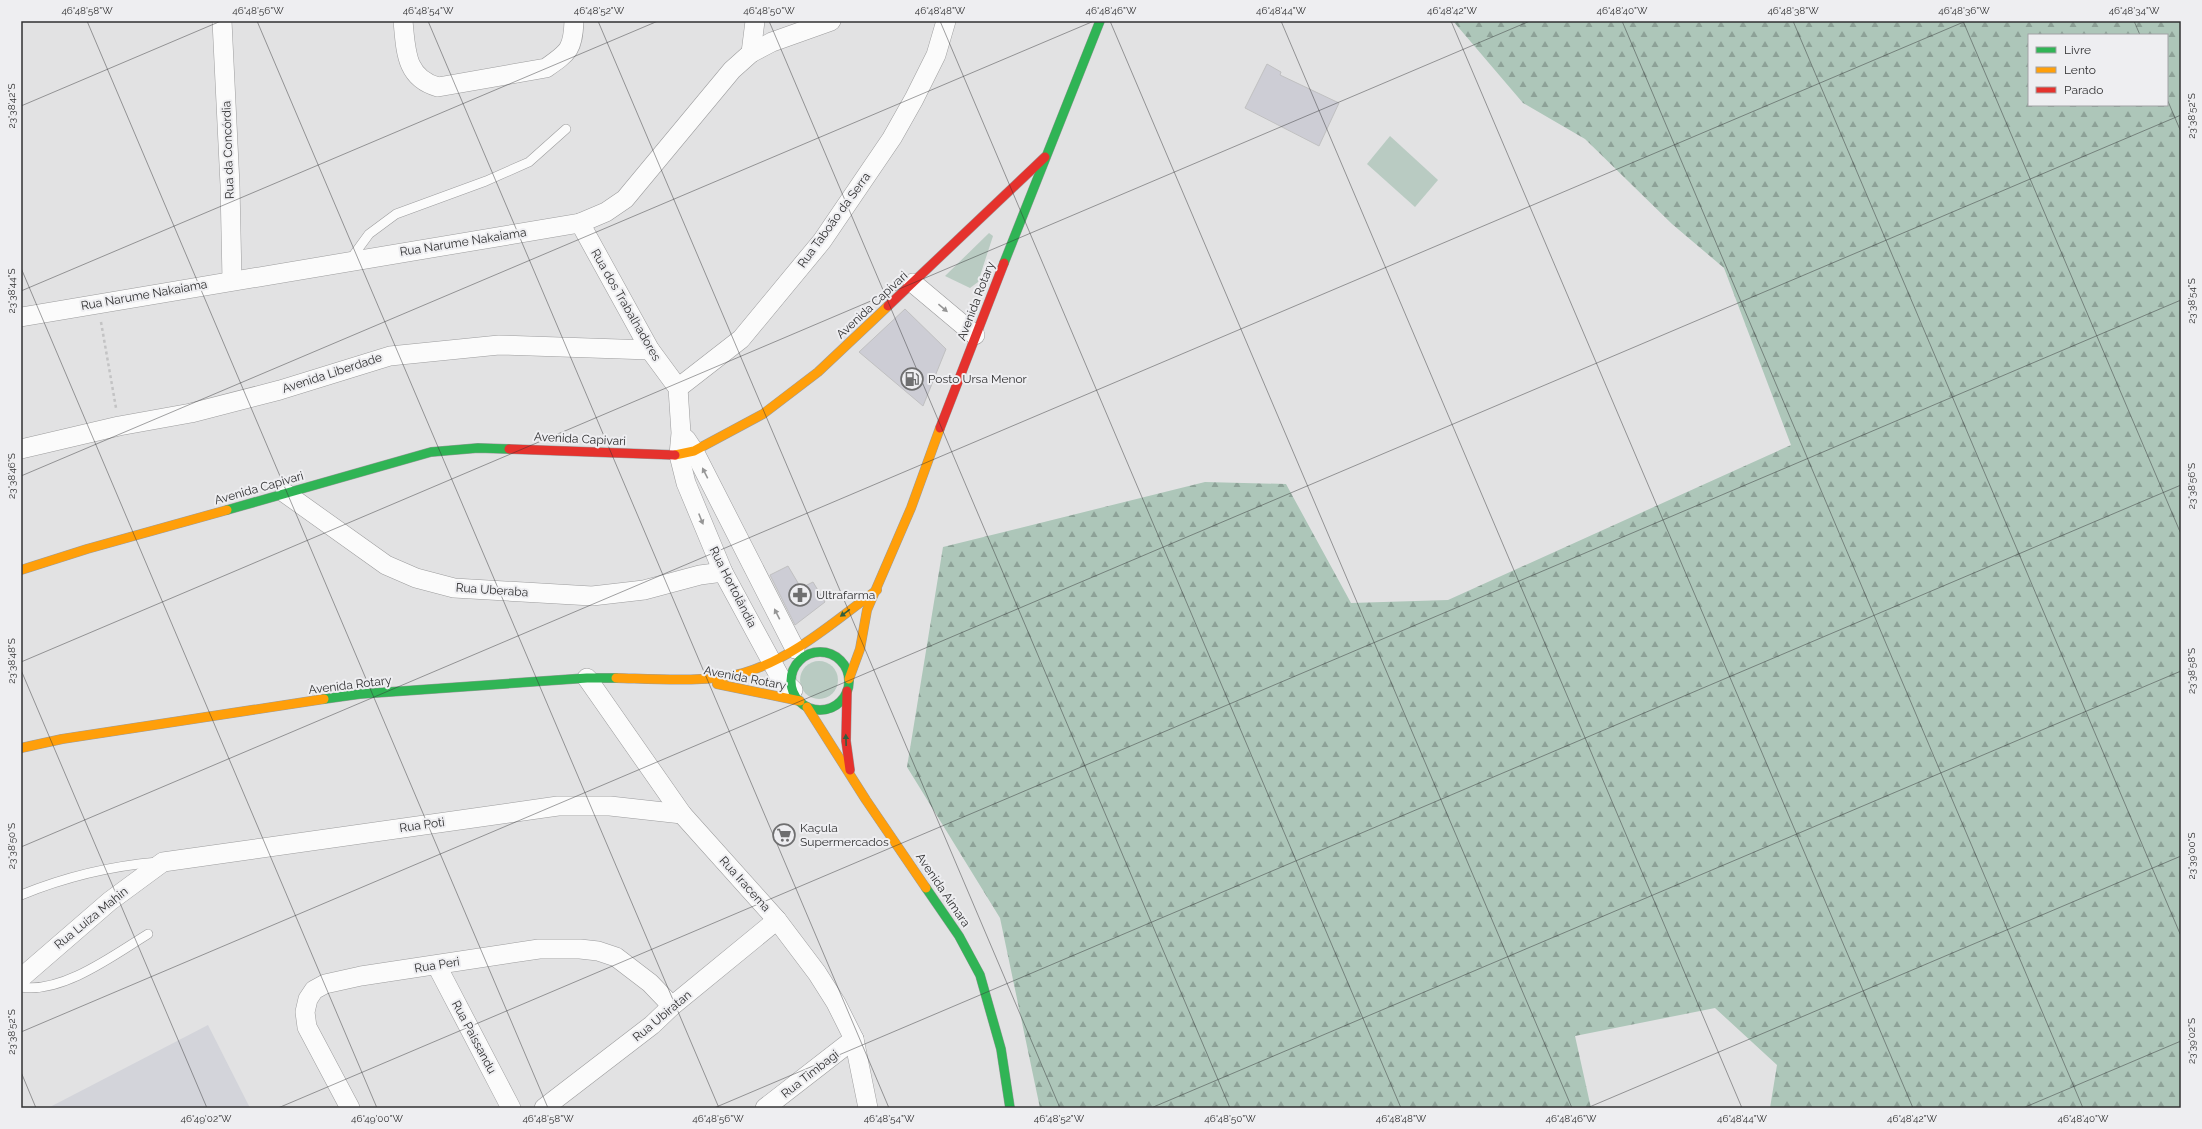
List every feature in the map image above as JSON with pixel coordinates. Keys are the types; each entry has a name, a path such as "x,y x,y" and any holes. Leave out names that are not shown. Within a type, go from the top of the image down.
{"main road":[{"name":"Avenida Rotary","path":"849,679 860,649 867,610 877,590 911,508 975,335 1100,21"},
{"name":"Avenida Capivari","path":"22,570 431,452 478,448 686,453 763,414 818,372 1045,157"},
{"name":"Avenida Rotary","path":"21,748 62,739 360,694 587,678 686,679 743,673 772,662 795,649 877,590"},
{"path":"847,691 835,706 816,709 800,699 792,674 796,665 811,654 824,653 838,657 844,664 849,679 847,691 847,755 852,778"},
{"name":"Avenida Rotary","path":"686,679 800,699"},
{"name":"Avenida Aimara","path":"800,699 960,936 980,976 1001,1049 1010,1108"}],"street":[{"name":"Rua da Concórdia","path":"222,21 230,185 232,280"},
{"path":"403,21 407,58 416,75 429,85 438,87 546,68 559,59 571,47 574,21"},
{"path":"751,53 756,21"},
{"name":"Rua Narume Nakaiama","path":"21,317 232,280 580,223 606,212 625,199 732,70 751,53 772,42 831,21"},
{"name":"Rua Taboão da Serra","path":"678,388 741,339 822,241 892,138 914,99 936,55 946,21"},
{"name":"Rua dos Trabalhadores","path":"580,223 650,350 678,388"},
{"path":"912,283 975,335"},
{"name":"Avenida Liberdade","path":"21,449 119,426 191,413 252,398 390,356 499,345 650,350"},
{"path":"678,388 681,433 686,453 795,649"},
{"name":"Rua Hortolândia","path":"686,453 686,483 723,572 781,679 800,699"},
{"name":"Rua Uberaba","path":"285,493 386,565 416,578 454,588 592,596 644,590 700,575 723,572"},
{"name":"Rua Iracema","path":"587,678 682,814 777,920 817,973 836,1003 854,1039 868,1108"},
{"name":"Rua Poti","path":"163,862 558,806 610,806 682,814"},
{"name":"Rua Luiza Mahin","path":"21,978 110,901 163,862"},
{"name":"Rua Ubiratan","path":"544,1108 652,1025 672,1006 777,920"},
{"name":"Rua Peri","path":"350,1108 307,1027 305,1012 311,995 314,990 325,984 361,976 437,966 539,949 580,949 598,951 616,957 635,969 672,1006"},
{"name":"Rua Paissandu","path":"437,966 511,1108"},
{"name":"Rua Timbagi","path":"765,1108 854,1039"}],"lane":[{"path":"349,261 369,234 396,214 486,181 529,162 566,129"},
{"path":"21,895 52,882 117,866 163,862"},
{"path":"21,987 33,989 47,987 87,971 148,934"}],"path":[{"path":"98,303 119,426"}],"shaded area":[{"path":"208,1025 250,1108 48,1108"}],"green space":[{"path":"1453,21 2181,21 2181,1108 1770,1108 1777,1065 1715,1008 1575,1036 1591,1108 1040,1108 1000,918 907,767 943,547 1205,482 1286,484 1351,603 1448,600 1791,445 1724,268 1672,224 1585,139 1523,103"},
{"path":"1390,136 1438,180 1415,207 1367,164"},
{"path":"989,233 993,236 978,282 970,288 945,276"},
{"path":"815,661 823,661 833,666 837,673 837,687 833,694 823,699 815,699 805,694 803,691 800,684 800,676 805,666 808,664"}],"building":[{"path":"1267,64 1281,72 1280,75 1339,103 1319,146 1245,108"},
{"name":"Posto Ursa Menor","path":"905,309 946,349 923,406 859,352"},
{"name":"Ultrafarma","path":"788,566 801,588 813,582 825,602 795,625 770,575"}],"traffic: fast":[{"path":"1004,263 1100,21"},
{"path":"227,510 431,452 478,448 509,449"},
{"path":"820,652 836,657 844,665 849,681 844,697 836,705 820,710 804,705 796,697 791,681 796,665 804,657 820,652"},
{"path":"324,699 360,694 587,678 616,678"},
{"path":"926,888 959,936 980,975 1001,1049 1010,1108"}],"traffic: slow":[{"path":"675,455 694,451 763,414 818,372 888,306"},
{"path":"849,679 860,649 867,610 911,508 940,428"},
{"path":"21,570 87,549 227,510"},
{"path":"616,678 714,678 743,673 761,667 813,638 877,590"},
{"path":"717,684 800,701"},
{"path":"21,748 62,739 324,699"},
{"path":"807,707 866,800 926,888"}],"traffic: jam":[{"path":"888,306 1045,157"},
{"path":"940,428 1004,263"},
{"path":"509,449 675,455"},
{"path":"847,691 846,741 850,770"}],"place":[{"name":"Posto Ursa Menor","path":"912,379"},
{"name":"Ultrafarma","path":"800,595"},
{"name":"Kaçula Supermercados","path":"784,835"}]}
